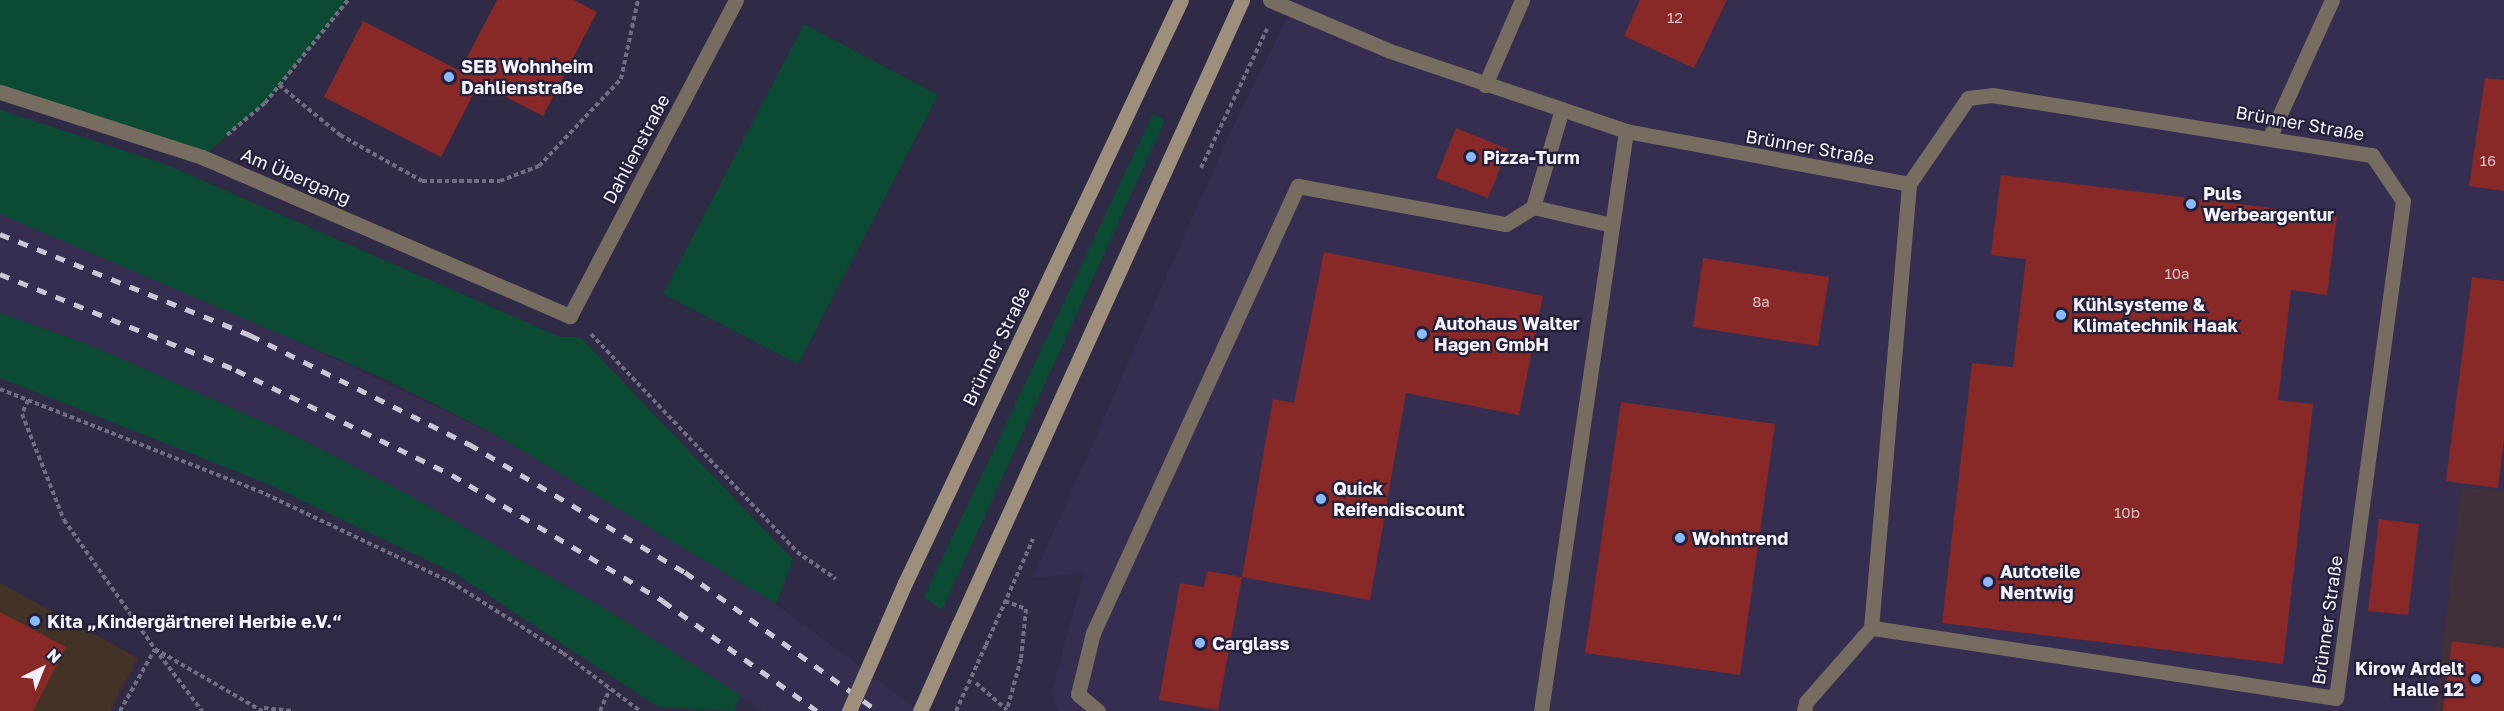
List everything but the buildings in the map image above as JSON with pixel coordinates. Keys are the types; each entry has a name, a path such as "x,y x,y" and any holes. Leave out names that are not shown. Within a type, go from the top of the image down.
{"main road":[{"name":"Brünner Straße","path":"849,711 905,583 1182,0"},
{"path":"920,711 1242,0"}],"street":[{"name":"Dahlienstraße","path":"570,316 736,0"},
{"name":"Brünner Straße","path":"1270,0 1485,86 1626,131 1909,184 1968,98 1992,95 2270,136 2372,155 2403,201 2336,698 1871,628"},
{"path":"1485,86 1522,0"},
{"path":"2270,136 2332,0"},
{"name":"Am Übergang","path":"0,92 201,157 570,316"},
{"path":"1098,711 1078,694 1093,633 1298,186 1506,224 1533,207 1562,109"},
{"path":"1541,711 1578,436 1626,131"},
{"path":"1804,711 1806,702 1871,628 1909,184"},
{"path":"1533,207 1612,225"}],"path":[{"path":"201,157 279,85 348,0"},
{"path":"279,85 340,135 422,181 500,181 539,166 621,79 638,0"},
{"path":"570,316 797,552 836,579"},
{"path":"0,389 260,490 452,582 640,711"},
{"path":"28,400 22,414 64,520 202,711"},
{"path":"976,683 1008,710 1021,659 1026,609 1005,601"},
{"path":"957,711 986,645"},
{"path":"155,649 263,710 291,711"},
{"path":"120,711 155,649"},
{"path":"600,711 610,689"}],"shaded area":[{"path":"1296,0 2504,0 2504,491 2461,487 2435,711 1059,711 1052,690 1084,573 1033,578 1230,133"},
{"path":"0,214 225,307 498,436 776,604 919,711 762,711 612,613 411,496 297,437 97,348 0,313"},
{"path":"2461,487 2504,491 2504,711 2435,711"},
{"name":"Kita „Kindergärtnerei Herbie e.V.“","path":"0,583 138,658 110,711 0,711"}],"green space":[{"path":"0,0 348,0 265,103 202,157 0,92"},
{"path":"804,24 938,95 798,364 663,294"},
{"path":"0,110 167,165 560,337 580,337 793,560 776,604 498,436 383,378 0,214"},
{"path":"1153,114 1165,120 942,610 924,597"},
{"path":"0,313 97,348 297,437 411,496 612,613 740,695 734,711 658,707 456,574 263,482 0,378"}],"railway":[{"path":"0,234 250,335 469,444 685,572 878,711"},
{"path":"0,274 236,370 452,475 663,601 817,711"}],"place":[{"name":"SEB Wohnheim Dahlienstraße","path":"449,77"},
{"name":"Pizza-Turm","path":"1471,157"},
{"name":"Puls Werbeargentur","path":"2191,204"},
{"name":"Kühlsysteme & Klimatechnik Haak","path":"2061,315"},
{"name":"Autohaus Walter Hagen GmbH","path":"1422,334"},
{"name":"Quick Reifendiscount","path":"1321,499"},
{"name":"Wohntrend","path":"1680,538"},
{"name":"Autoteile Nentwig","path":"1988,582"},
{"name":"Kita „Kindergärtnerei Herbie e.V.“","path":"35,621"},
{"name":"Carglass","path":"1200,643"},
{"name":"Kirow Ardelt Halle 12","path":"2476,679"}]}
